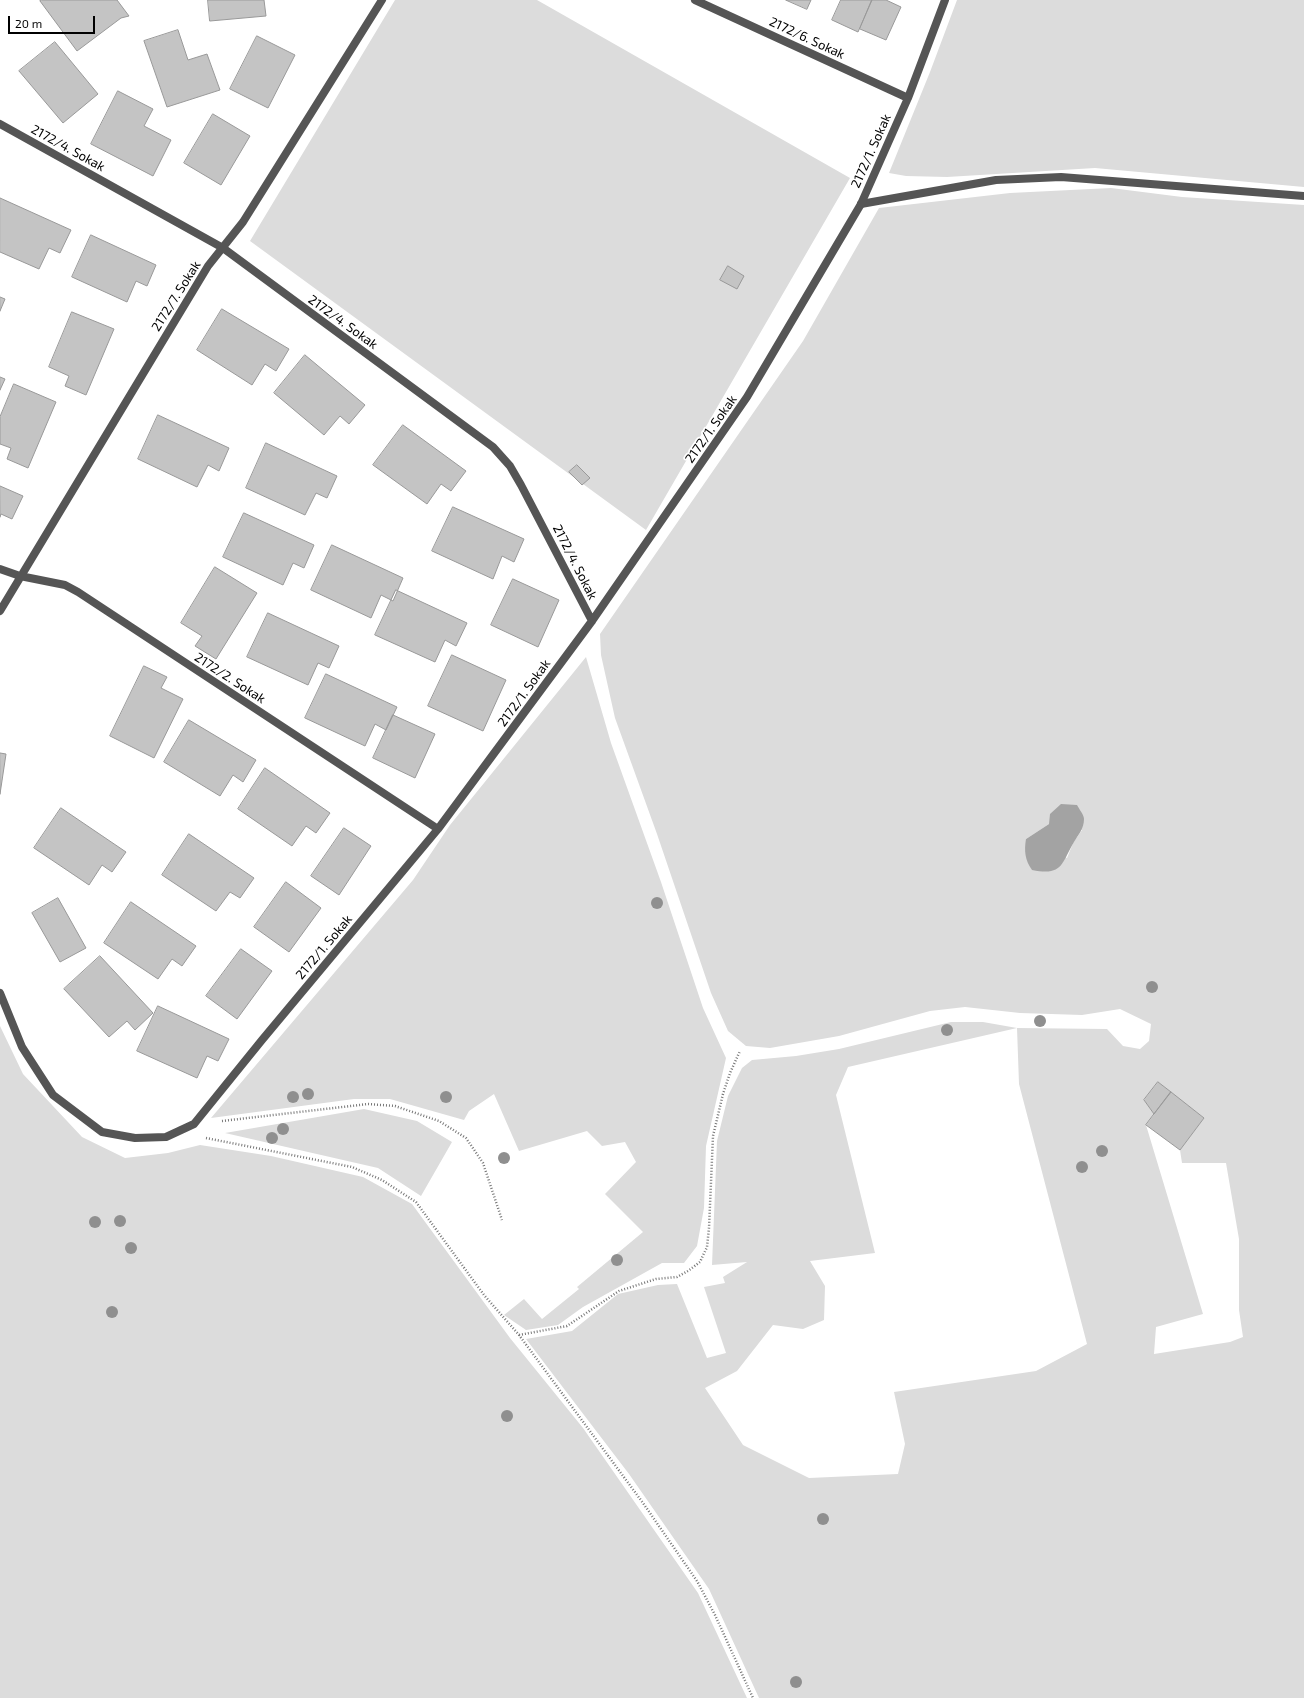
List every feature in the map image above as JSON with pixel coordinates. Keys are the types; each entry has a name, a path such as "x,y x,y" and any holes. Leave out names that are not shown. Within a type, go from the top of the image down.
{"street":[{"name":"2172/7. Sokak","path":"0,610 208,266 243,222 382,0"},
{"name":"2172/6. Sokak","path":"696,0 908,98"},
{"name":"2172/1. Sokak","path":"0,993 22,1047 53,1095 102,1132 134,1138 166,1138 194,1124 438,829 592,621 748,397 861,204 908,98 945,0"},
{"name":"2172/4. Sokak","path":"0,124 223,248 493,447 510,466 521,485 592,621"},
{"path":"861,204 996,180 1061,177 1304,196"},
{"name":"2172/2. Sokak","path":"0,569 20,576 65,585 78,592 438,829"}],"path":[{"path":"519,1335 567,1326 619,1291 656,1279 677,1277 700,1262 706,1247 709,1228 713,1136 723,1094 730,1073 740,1051"},
{"path":"194,1124 368,1104 395,1106 439,1121 466,1138 483,1163 502,1220"},
{"path":"205,1138 352,1167 382,1180 416,1202 484,1295 519,1335 643,1503 697,1581 715,1615 753,1698"}],"shaded area":[{"path":"395,0 537,0 850,178 646,530 250,241"},
{"path":"957,0 1304,0 1304,187 1095,168 947,177 906,176 889,173 930,72"},
{"path":"1111,188 1182,197 1304,205 1304,1698 759,1698 709,1589 629,1474 526,1339 572,1331 618,1294 658,1285 677,1284 707,1358 726,1353 704,1287 725,1283 723,1277 747,1262 712,1265 717,1141 728,1096 742,1068 752,1060 796,1056 839,1049 951,1022 983,1022 1017,1028 1107,1029 1123,1046 1140,1049 1149,1041 1151,1024 1120,1009 1082,1015 1020,1013 965,1007 930,1011 839,1036 770,1048 746,1046 728,1031 711,993 657,834 615,718 601,655 600,634 803,341 879,208 1010,193","holes":["1049,824 1082,830 1073,843 1067,858 1026,839","1017,1028 1019,1084 1087,1344 1036,1371 894,1392 905,1444 898,1474 809,1478 743,1445 705,1388 737,1371 773,1325 803,1329 824,1320 825,1286 810,1261 875,1253 836,1095 848,1067","1158,1082 1204,1118 1180,1150 1182,1163 1226,1163 1239,1239 1239,1310 1243,1337 1230,1342 1154,1354 1156,1327 1203,1314 1146,1125 1154,1114 1144,1100"]},
{"path":"586,657 611,743 661,882 703,1008 726,1058 706,1146 704,1208 697,1246 684,1263 662,1263 583,1307 558,1325 526,1330 504,1315 524,1299 542,1319 579,1289 577,1287 643,1232 605,1194 636,1162 625,1142 602,1146 587,1131 519,1151 494,1094 469,1111 464,1120 390,1099 354,1099 211,1118 413,880 450,825"},
{"path":"1061,804 1077,805 1084,817 1082,829 1060,866 1055,870 1050,871 1032,870 1026,855 1026,839 1049,824 1050,814"},
{"path":"0,1026 23,1074 82,1137 125,1158 168,1153 200,1145 271,1156 363,1177 412,1204 510,1338 583,1428 698,1593 747,1698 0,1698"},
{"path":"364,1109 417,1121 452,1142 421,1196 378,1168 225,1133"}],"building":[{"path":"117,0 129,16 121,18 77,51 40,1"},
{"path":"208,0 264,0 266,16 210,21"},
{"path":"786,0 811,0 807,9"},
{"path":"841,0 872,0 858,32 832,20"},
{"path":"872,0 886,0 901,7 886,40 860,29"},
{"path":"178,30 188,60 207,54 220,90 167,107 144,41"},
{"path":"257,36 295,55 268,108 230,89"},
{"path":"55,42 98,94 63,123 19,71"},
{"path":"118,91 153,109 144,126 171,140 153,176 91,144"},
{"path":"213,114 250,136 221,185 184,163"},
{"path":"0,198 71,230 60,253 49,248 39,269 0,252"},
{"path":"91,235 156,265 147,286 136,281 127,302 72,277"},
{"path":"728,266 744,276 737,289 720,280"},
{"path":"0,297 5,299 0,311"},
{"path":"222,309 289,349 276,371 265,364 252,385 197,350"},
{"path":"72,312 114,329 86,395 65,386 69,376 49,367"},
{"path":"305,355 365,405 349,424 340,416 324,435 274,393"},
{"path":"0,377 5,379 0,390"},
{"path":"14,384 56,402 28,468 7,459 11,448 0,444 0,417"},
{"path":"158,415 229,448 219,471 208,465 197,487 138,459"},
{"path":"403,425 466,471 451,491 441,484 427,504 373,465"},
{"path":"266,443 337,476 327,498 316,493 305,515 246,488"},
{"path":"577,465 590,478 582,485 569,472"},
{"path":"0,486 23,496 12,519 1,514 0,517"},
{"path":"453,507 524,539 514,562 502,556 493,579 432,551"},
{"path":"244,513 314,545 304,568 293,563 283,585 223,557"},
{"path":"332,545 403,578 393,601 381,595 371,618 311,590"},
{"path":"215,567 257,593 216,659 195,646 202,636 181,623"},
{"path":"513,579 559,600 538,647 491,625"},
{"path":"396,590 467,623 456,646 445,640 435,662 375,635"},
{"path":"268,613 339,646 329,668 318,663 308,685 247,657"},
{"path":"452,655 506,680 483,731 428,706"},
{"path":"144,666 167,677 161,688 183,699 154,758 110,736"},
{"path":"326,674 397,707 386,730 375,724 365,746 305,718"},
{"path":"393,715 435,734 415,778 373,758"},
{"path":"189,720 256,760 243,782 233,775 220,796 164,762"},
{"path":"0,753 6,754 0,794"},
{"path":"265,768 330,813 316,833 306,826 292,846 238,809"},
{"path":"61,808 126,852 112,872 102,865 89,885 34,848"},
{"path":"344,828 371,846 339,895 311,876"},
{"path":"189,834 254,878 240,898 230,892 216,911 162,875"},
{"path":"286,882 321,908 289,952 254,927"},
{"path":"58,898 86,948 60,962 32,913"},
{"path":"131,902 196,946 182,966 172,959 158,979 104,943"},
{"path":"241,949 272,971 237,1019 206,996"},
{"path":"100,956 153,1013 135,1030 127,1021 109,1037 64,989"},
{"path":"158,1006 229,1039 218,1061 207,1056 197,1078 137,1051"},
{"path":"1158,1082 1171,1092 1154,1114 1144,1100"},
{"path":"1171,1092 1204,1118 1180,1150 1146,1125"}]}
